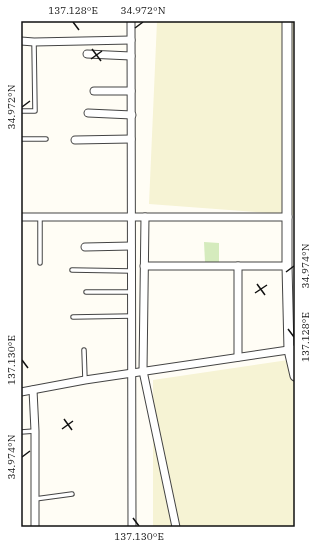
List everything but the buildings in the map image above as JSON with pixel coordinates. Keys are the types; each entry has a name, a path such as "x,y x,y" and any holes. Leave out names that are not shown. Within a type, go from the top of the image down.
{"street":[{"path":"131,21 132,527"},
{"path":"288,21 287,266 295,376"},
{"path":"21,42 131,40"},
{"path":"87,54 131,56"},
{"path":"94,91 132,91"},
{"path":"88,113 132,115"},
{"path":"75,140 131,139"},
{"path":"21,216 288,217"},
{"path":"144,217 143,372 176,527"},
{"path":"85,247 131,246"},
{"path":"144,266 287,266"},
{"path":"238,266 238,357"},
{"path":"21,392 85,380 292,349"},
{"path":"33,390 35,431 35,527"}],"lane":[{"path":"21,111 35,111 34,42"},
{"path":"21,139 46,139"},
{"path":"40,217 40,263"},
{"path":"72,270 131,271"},
{"path":"86,292 132,292"},
{"path":"73,317 132,316"},
{"path":"84,350 85,380"},
{"path":"21,432 35,431"},
{"path":"35,499 72,494"}],"shaded area":[{"path":"157,21 295,21 295,215 149,204"},
{"path":"295,359 295,527 153,527 153,380"}],"green space":[{"path":"204,242 219,243 219,262 205,262"}]}
